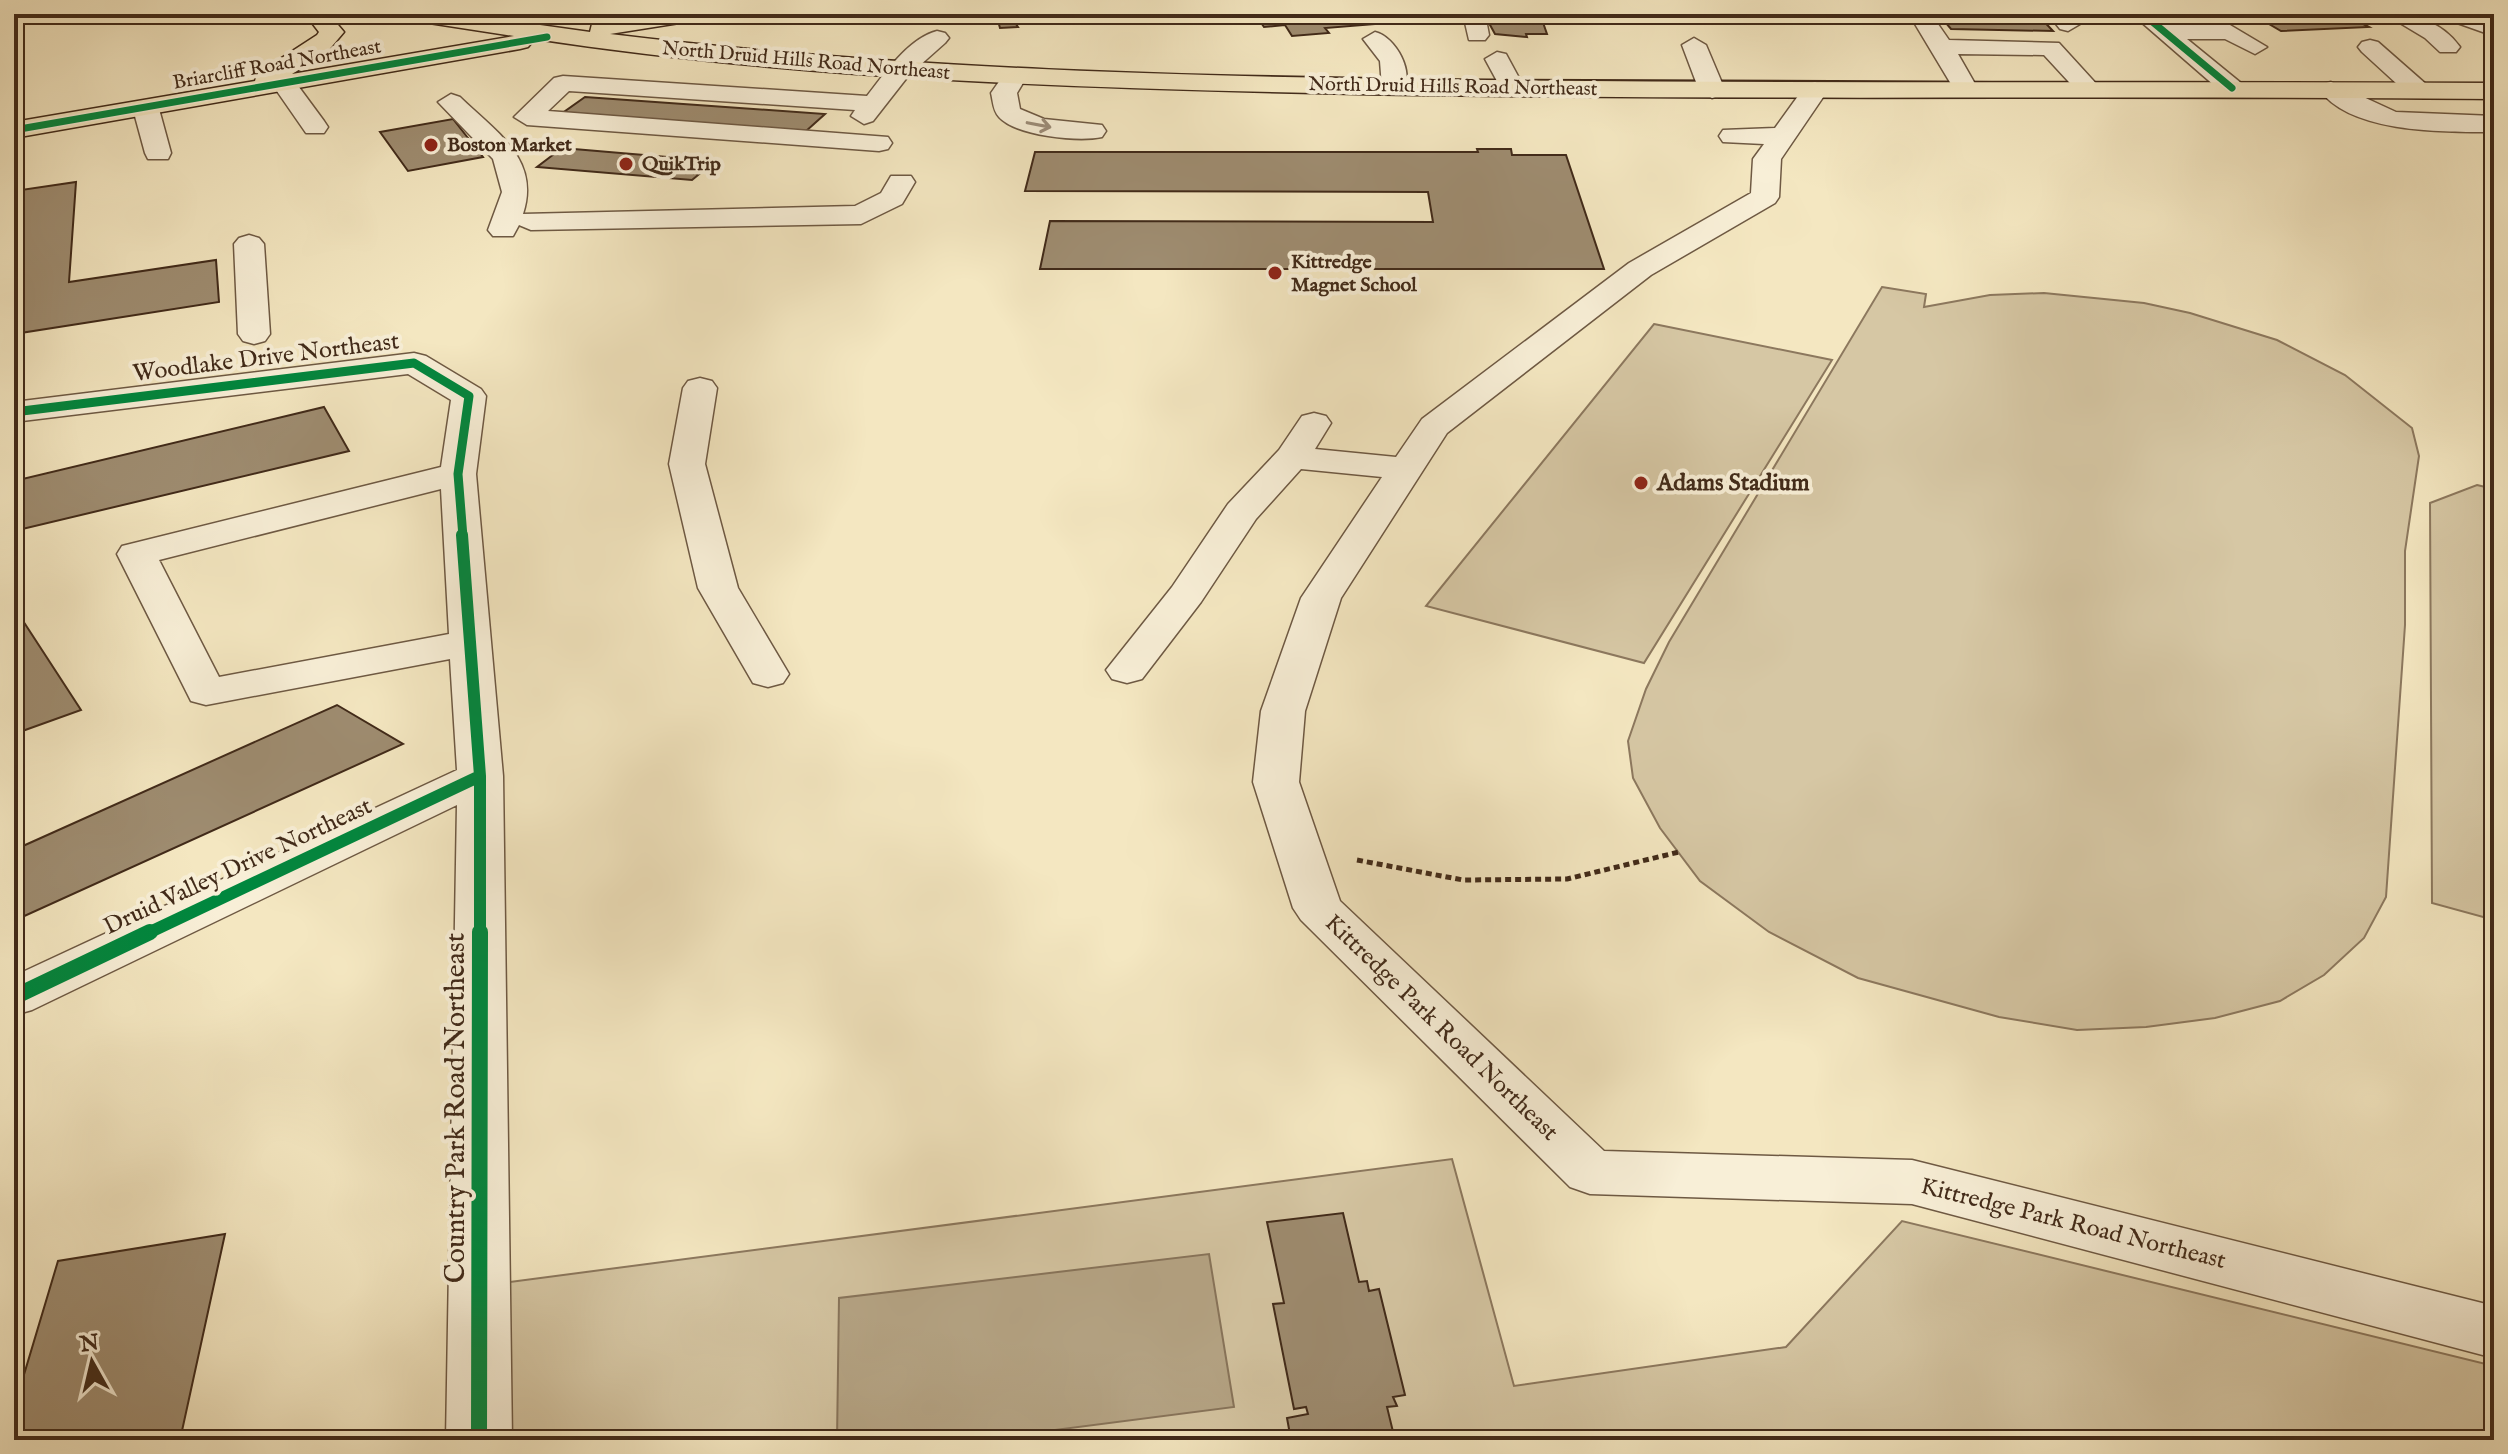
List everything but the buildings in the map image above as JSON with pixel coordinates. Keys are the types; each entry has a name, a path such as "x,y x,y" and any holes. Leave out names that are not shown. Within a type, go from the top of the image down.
{"main road":[{"path":"223,95 264,80 317,48 332,32 320,19 325,14"},
{"name":"North Druid Hills Road Northeast","path":"416,14 547,37 668,51 900,70 1009,85 2494,91"},
{"name":"Briarcliff Road Northeast","path":"14,130 692,14"}],"street":[{"path":"1920,14 1966,89"},
{"path":"2143,14 2232,88"},
{"path":"2396,14 2433,33 2448,47"},
{"path":"2454,14 2494,29"},
{"path":"2164,32 2229,23 2255,47"},
{"path":"879,143 527,117 563,83 628,85 869,110 900,70 937,38"},
{"path":"1375,39 1392,61 1394,87"},
{"path":"1694,45 1712,90"},
{"path":"1942,47 2078,48"},
{"path":"2370,47 2418,90"},
{"path":"2051,48 2089,89"},
{"path":"628,85 668,51"},
{"path":"1497,59 1513,89"},
{"path":"284,84 315,127"},
{"path":"1009,85 1008,112 1022,122 1093,131"},
{"path":"2331,89 2358,108 2394,121 2494,124"},
{"name":"Kittredge Park Road Northeast","path":"1815,90 1767,159 1765,197 1640,269 1434,426 1321,598 1283,711 1276,782 1318,908 1590,1172 1912,1182 2494,1332"},
{"path":"451,102 506,157 516,192 503,230"},
{"path":"146,109 158,153"},
{"path":"1732,136 1784,136"},
{"path":"531,221 861,215 892,198 901,182"},
{"path":"249,244 254,334"},
{"name":"Woodlake Drive Northeast","path":"14,412 414,363 469,396 458,474 480,776"},
{"path":"700,388 687,464 718,588 768,674"},
{"path":"1127,670 1187,594 1241,512 1292,457 1314,423"},
{"path":"1292,457 1406,469"},
{"path":"458,474 136,554 206,692 468,643"},
{"name":"Druid Valley Drive Northeast","path":"14,997 480,776"},
{"name":"Country Park Road Northeast","path":"479,1440 480,776"}],"path":[{"path":"1300,854 1381,864 1463,880 1567,879 1679,852"}],"shaded area":[{"path":"1882,287 1926,294 1924,307 1990,295 2044,293 2144,303 2190,313 2277,340 2345,375 2412,428 2419,456 2405,551 2405,625 2386,897 2364,938 2324,975 2280,1001 2215,1018 2146,1027 2077,1030 1999,1017 1858,978 1769,932 1700,881 1660,828 1633,778 1628,741 1646,689 1669,642"},
{"name":"Adams Stadium","path":"1654,324 1832,360 1644,663 1426,606"},
{"path":"2477,485 2494,489 2494,920 2432,903 2430,503"},
{"path":"1452,1159 1514,1386 1786,1347 1902,1221 2494,1366 2494,1440 503,1440 494,1284"},
{"path":"1209,1254 1234,1407 976,1440 837,1440 839,1298"}],"cycle path":[{"path":"2143,14 2232,88"},
{"path":"14,130 547,37"},
{"path":"14,412 414,363 469,396 458,474 480,776 479,1440"},
{"path":"14,997 480,776"}],"place":[{"name":"Boston Market","path":"431,145"},
{"name":"QuikTrip","path":"626,164"},
{"name":"Kittredge Magnet School","path":"1275,273"},
{"name":"Adams Stadium","path":"1641,483"}]}
